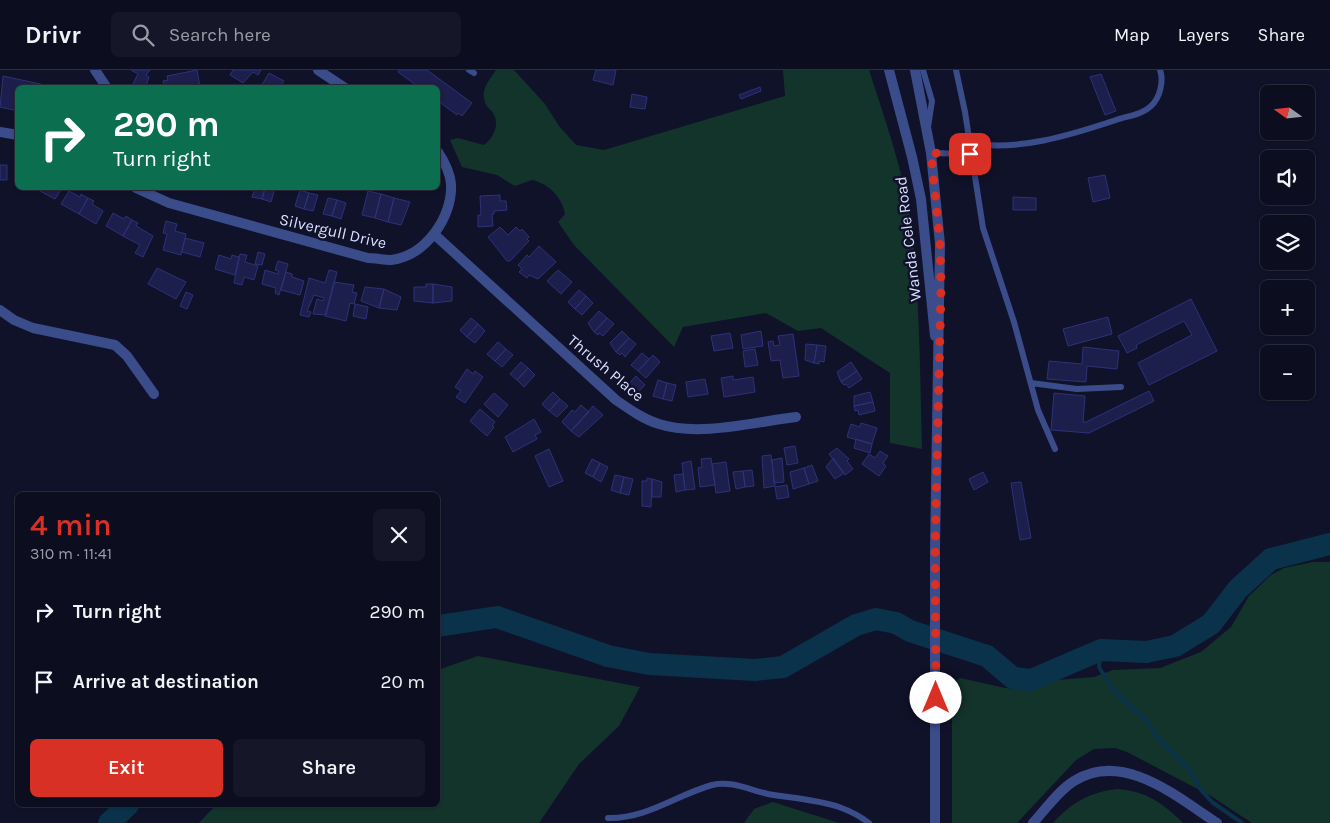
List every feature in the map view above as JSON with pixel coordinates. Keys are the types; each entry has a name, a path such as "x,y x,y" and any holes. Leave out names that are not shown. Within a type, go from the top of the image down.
{"street":[{"path":"95,70 105,85"},
{"path":"318,70 340,85"},
{"name":"Wanda Cele Road","path":"889,70 921,199 934,330 938,346"},
{"name":"Wanda Cele Road","path":"915,70 931,153 940,244 935,548 935,823"},
{"path":"0,132 15,134"},
{"path":"435,235 449,202 451,183 445,162 440,155"},
{"name":"Silvergull Drive","path":"140,190 169,203 368,258 391,260 407,255 435,235"},
{"name":"Thrush Place","path":"435,235 616,400 640,416 658,424 692,430 796,417"},
{"path":"0,310 14,320 33,328 114,345 127,356 154,394"},
{"path":"1033,823 1074,781 1102,772 1140,776 1155,782 1217,823"}],"lane":[{"path":"923,70 932,101 932,112 927,130"},
{"path":"956,70 966,112 970,154 983,228 1038,410 1055,449"},
{"path":"969,143 987,146 1034,141 1093,128 1140,113 1151,106 1159,94 1161,84 1160,70"},
{"path":"931,153 970,154"},
{"path":"1031,383 1077,389 1121,387"},
{"path":"608,818 620,818 646,813 700,789 715,784 728,784 838,807 854,812 869,823"}],"green space":[{"path":"496,70 514,70 545,104 559,126 576,145 604,150 785,96 783,70 869,70 899,166 911,225 918,309 922,449 890,443 890,373 821,328 798,331 766,313 683,327 674,347 574,245 558,222 565,214 561,202 554,192 532,180 515,186 497,175 462,167 450,140 458,138 484,145 492,136 496,128 496,119 486,104 484,93 486,85"},
{"path":"1313,562 1330,562 1330,823 1252,823 1211,796 1127,752 1115,748 1094,749 1076,760 1017,823 952,823 953,683 960,678 1005,688 1019,689 1056,680 1094,677 1113,670 1160,668 1201,652 1231,627 1249,596 1271,575 1284,568"},
{"path":"478,656 640,687 619,726 579,764 539,823 199,823 214,807 440,807 440,669"},
{"path":"1117,789 1137,792 1153,799 1183,823 1053,823 1074,804 1098,793"},
{"path":"773,802 839,823 744,823 754,809"}],"building":[{"path":"131,70 150,70 146,75 149,77 146,85 133,84 138,74"},
{"path":"197,70 200,85 164,85 163,81 168,80 167,76"},
{"path":"233,70 261,70 258,75 253,72 243,83 230,75"},
{"path":"399,70 427,70 472,103 462,116 458,113 457,115 440,102 440,85 416,85 398,72"},
{"path":"596,70 616,70 613,85 593,80"},
{"path":"269,73 284,81 281,85 262,85"},
{"path":"1101,74 1116,111 1105,115 1090,77"},
{"path":"3,76 45,85 15,85 15,110 0,107"},
{"path":"760,87 761,91 741,99 739,95"},
{"path":"632,94 647,97 645,109 630,107"},
{"path":"0,165 7,165 7,180 0,180"},
{"path":"1105,175 1110,198 1093,202 1088,178"},
{"path":"38,190 61,190 55,199"},
{"path":"254,190 264,190 262,199 252,197"},
{"path":"264,190 274,190 271,202 262,199"},
{"path":"300,190 309,193 304,209 295,206"},
{"path":"69,191 80,197 81,194 88,198 79,214 61,204"},
{"path":"368,191 381,194 375,218 362,215"},
{"path":"309,193 318,195 313,211 304,209"},
{"path":"381,194 394,198 388,222 375,218"},
{"path":"500,195 500,201 506,201 507,210 494,211 494,214 492,214 493,226 478,227 478,215 481,215 480,196"},
{"path":"1013,197 1036,198 1036,210 1013,210"},
{"path":"88,198 94,201 92,204 103,211 96,224 79,214"},
{"path":"328,198 337,200 332,216 323,214"},
{"path":"394,198 410,202 401,225 388,222"},
{"path":"337,200 346,203 341,219 332,216"},
{"path":"113,213 124,219 126,216 132,220 123,236 106,226"},
{"path":"132,220 138,223 136,226 153,236 143,257 135,253 140,245 123,236"},
{"path":"166,221 177,224 175,231 186,234 181,255 163,250 167,234 163,233"},
{"path":"500,227 508,235 516,227 520,231 522,229 529,237 527,239 529,241 510,261 507,261 488,237"},
{"path":"185,238 204,243 200,257 182,252"},
{"path":"539,246 556,262 538,279 529,275 527,278 519,272 522,269 518,265"},
{"path":"258,252 265,254 262,265 255,264"},
{"path":"240,254 247,255 245,262 258,266 254,280 244,277 242,285 234,283"},
{"path":"219,255 231,259 232,255 239,257 235,275 215,269"},
{"path":"278,261 288,264 279,295 275,293 276,288 262,284 265,270 278,274 279,271 275,270"},
{"path":"157,268 186,282 176,299 148,284"},
{"path":"329,270 337,272 326,315 313,314 317,299 323,301 324,298 314,295 307,311 311,312 309,317 300,315 309,278 325,283"},
{"path":"558,270 572,282 561,294 547,281"},
{"path":"286,272 292,274 292,277 304,281 300,295 281,290"},
{"path":"334,282 354,285 352,292 357,293 354,304 350,303 346,321 325,316"},
{"path":"426,284 433,284 433,303 414,301 414,287 426,287"},
{"path":"433,284 452,287 452,301 433,303"},
{"path":"365,287 384,289 379,308 361,301"},
{"path":"384,289 401,297 397,310 379,308"},
{"path":"579,290 586,296 575,309 568,302"},
{"path":"186,292 193,295 187,309 180,306"},
{"path":"586,296 593,303 582,315 575,309"},
{"path":"1191,299 1217,351 1149,385 1138,363 1192,335 1184,321 1136,345 1137,348 1127,353 1118,336"},
{"path":"355,304 368,307 366,319 353,316"},
{"path":"599,311 607,318 594,332 588,323"},
{"path":"1108,317 1112,334 1068,346 1063,329"},
{"path":"471,318 478,324 467,337 460,330"},
{"path":"607,318 614,324 603,336 599,333 598,335 594,332"},
{"path":"478,324 485,331 475,343 467,337"},
{"path":"622,331 629,338 616,352 610,343"},
{"path":"761,331 763,346 743,349 741,335"},
{"path":"730,333 733,348 714,351 711,336"},
{"path":"793,334 799,376 783,378 780,360 771,361 768,342 773,341 774,346 780,345 778,336"},
{"path":"629,338 636,344 625,357 622,353 620,355 616,352"},
{"path":"498,342 506,349 495,361 487,354"},
{"path":"806,344 817,345 814,363 805,360"},
{"path":"817,345 826,346 824,362 819,361 819,364 814,363"},
{"path":"1083,347 1119,351 1117,369 1087,366 1086,382 1047,379 1049,361 1082,364"},
{"path":"506,349 513,355 502,367 495,361"},
{"path":"755,349 758,365 745,367 743,351"},
{"path":"642,353 649,359 638,371 631,365"},
{"path":"653,355 660,362 646,378 638,371"},
{"path":"521,362 528,368 517,380 510,374"},
{"path":"851,362 857,371 841,382 837,372"},
{"path":"528,368 535,375 524,387 517,380"},
{"path":"467,369 473,374 475,371 483,377 465,403 456,397 461,391 455,387"},
{"path":"857,371 862,379 849,388 841,382"},
{"path":"636,376 645,385 635,395 626,387"},
{"path":"733,376 733,380 753,377 755,392 724,397 721,378"},
{"path":"705,379 708,394 688,397 686,382"},
{"path":"658,380 667,383 663,399 653,396"},
{"path":"667,383 676,385 672,401 663,399"},
{"path":"1149,391 1154,401 1089,433 1051,430 1054,393 1085,396 1083,422 1086,422"},
{"path":"553,392 560,399 549,411 542,404"},
{"path":"870,392 873,402 854,406 854,396"},
{"path":"494,393 508,405 498,417 484,404"},
{"path":"560,399 568,406 557,417 549,411"},
{"path":"873,402 875,411 859,415 858,410 855,411 854,406"},
{"path":"581,405 589,412 571,431 562,422 572,410 575,412"},
{"path":"593,406 603,415 579,437 571,431"},
{"path":"480,409 495,422 492,426 494,427 487,436 470,421"},
{"path":"534,419 541,432 535,435 537,439 513,452 505,437"},
{"path":"861,423 877,428 872,444 847,437 851,424 860,427"},
{"path":"856,439 872,444 870,453 854,448"},
{"path":"795,446 798,463 787,465 784,448"},
{"path":"837,448 849,459 847,461 853,469 845,475 829,454"},
{"path":"549,449 563,481 549,487 535,456"},
{"path":"880,451 888,456 883,463 886,466 879,476 862,464 869,454 875,458"},
{"path":"771,455 775,486 764,488 762,456"},
{"path":"711,458 715,485 700,487 698,468 702,467 701,459"},
{"path":"782,458 784,482 774,483 772,460"},
{"path":"833,458 844,473 835,479 826,467"},
{"path":"592,459 600,463 593,477 585,473"},
{"path":"691,461 695,489 685,490 682,463"},
{"path":"726,462 730,491 716,493 712,464"},
{"path":"600,463 608,467 601,482 593,477"},
{"path":"812,465 818,481 809,484 804,468"},
{"path":"804,468 809,484 793,489 790,472"},
{"path":"752,470 754,486 745,487 743,471"},
{"path":"743,471 745,487 736,489 733,472"},
{"path":"983,472 988,482 974,490 969,479"},
{"path":"683,474 685,490 676,492 674,475"},
{"path":"615,475 624,477 620,493 611,490"},
{"path":"624,477 633,479 629,495 620,493"},
{"path":"647,478 652,479 651,507 642,506 642,481 647,481"},
{"path":"652,479 662,482 661,497 652,497"},
{"path":"1021,482 1031,538 1020,540 1011,483"},
{"path":"787,485 789,497 777,499 775,487"}],"waterway":[{"path":"440,626 497,617 608,656 649,664 755,670 783,667 856,625 876,619 896,623 910,631 987,656 1013,678 1031,680 1101,650 1146,652 1175,646 1211,624 1238,589 1271,559 1330,544"},
{"path":"1101,650 1099,667 1113,690 1149,723 1158,739 1189,768 1201,790 1212,802 1242,823"},
{"path":"109,823 126,807"}],"route":[{"path":"936,698 935,548 938,346 941,288 940,244 931,153 970,154"}]}
